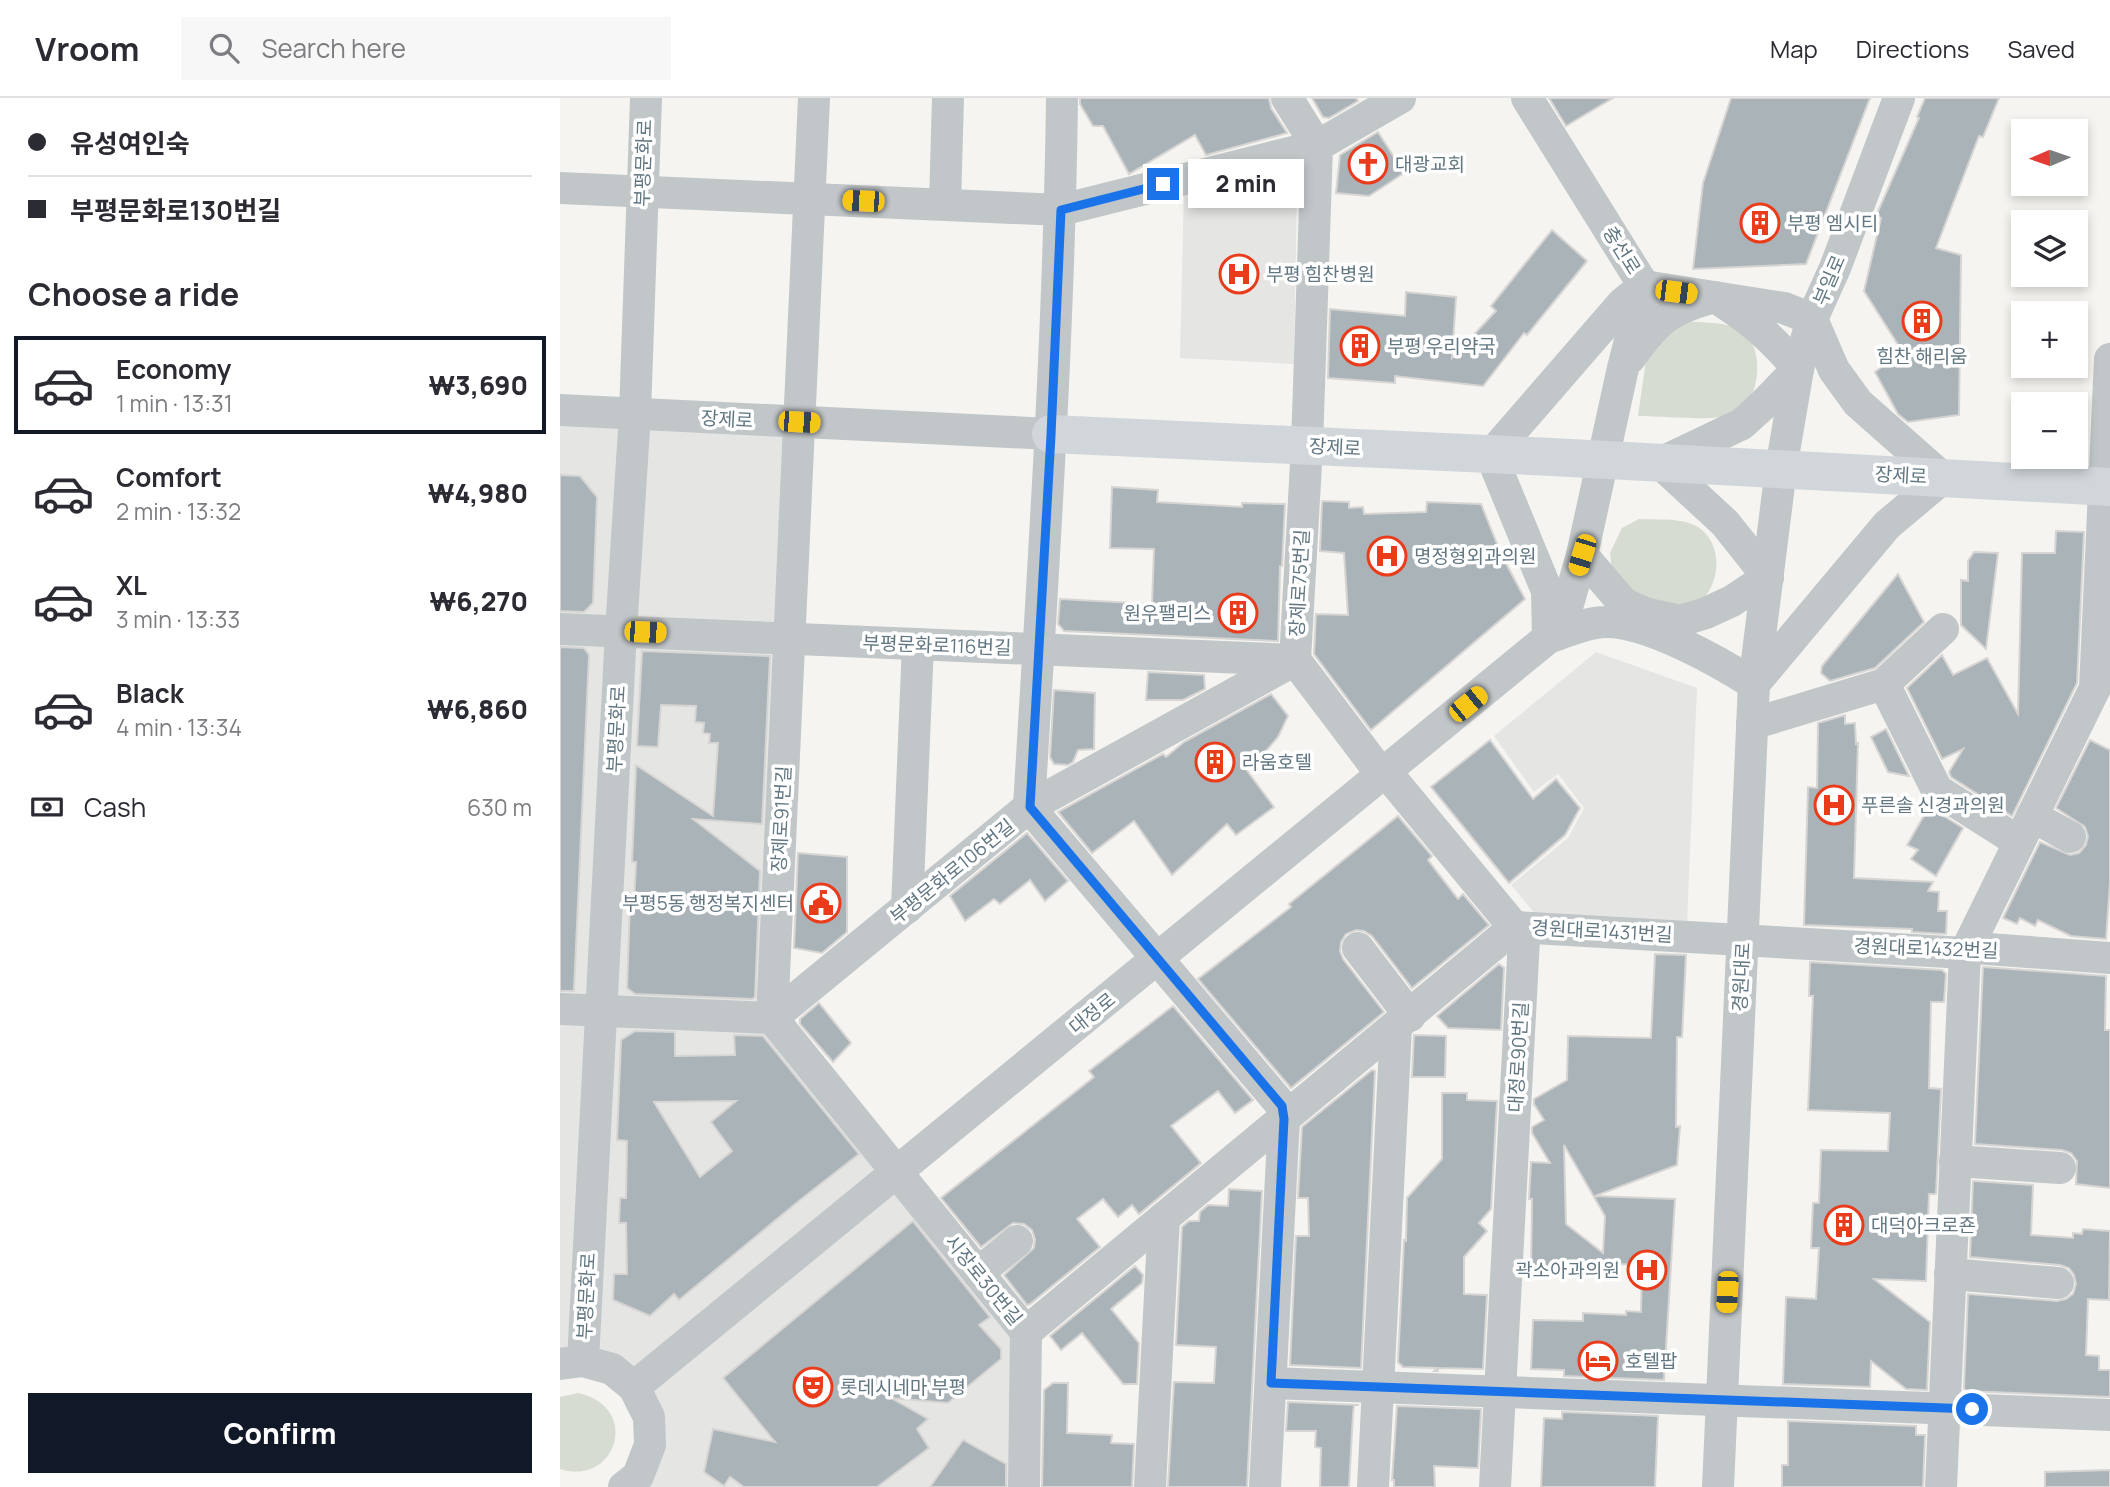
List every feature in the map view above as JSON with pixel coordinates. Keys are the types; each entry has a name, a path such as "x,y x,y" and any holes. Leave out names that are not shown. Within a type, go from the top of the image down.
{"main road":[{"name":"장제로","path":"1051,435 1602,460 2108,487"}],"street":[{"name":"부평문화로","path":"571,1362 601,1011 635,414 646,98"},
{"name":"장제로91번길","path":"772,1018 814,98"},
{"path":"945,204 948,98"},
{"path":"1062,98 1061,210 1051,435 1030,807 1156,960 1282,1106 1284,1119 1265,1487"},
{"path":"1287,98 1317,146"},
{"path":"560,188 1061,210 1317,146 1400,98"},
{"name":"충선로","path":"1527,98 1644,286 1582,555 1566,611 1548,638"},
{"name":"부일로","path":"1782,469 1798,369 1812,319 1835,268 1899,98"},
{"name":"장제로75번길","path":"1317,146 1307,446 1295,660 1384,773"},
{"path":"1644,286 1715,297 1784,308 1812,319 1834,370 1858,403 1943,478 1887,525 1754,684 1715,660 1634,625 1604,622 1548,638 1547,591 1490,455 1622,304 1644,286"},
{"path":"1582,555 1624,604 1648,614 1680,621 1732,601 1768,577 1725,523 1660,463 1742,424 1798,369 1770,337 1741,313 1715,297 1686,304 1665,316 1646,334 1623,368"},
{"path":"1941,1487 1965,953 2025,829 2103,688 2110,359"},
{"name":"장제로","path":"560,410 1051,435"},
{"name":"경원대로","path":"1718,1487 1754,684 1782,469"},
{"name":"부평문화로116번길","path":"560,629 1295,660"},
{"path":"1752,724 1884,684 1943,629"},
{"name":"대정로","path":"634,1387 1548,638"},
{"path":"907,908 918,644"},
{"name":"부평문화로106번길","path":"772,1018 1030,807 1295,660"},
{"path":"1884,684 1937,790 2025,829 2070,837"},
{"name":"대정로90번길","path":"1384,773 1524,939 1495,1487"},
{"name":"경원대로1431번길","path":"1026,1332 1515,927 1742,939"},
{"name":"경원대로1432번길","path":"1742,939 1965,953 1974,948 2110,958"},
{"path":"1358,948 1403,1021 1386,1227 1373,1487"},
{"path":"560,1009 772,1018 897,1172"},
{"path":"1955,1161 2060,1168"},
{"name":"시장로30번길","path":"897,1172 1026,1332 1024,1487"},
{"path":"1150,1487 1164,1218"},
{"path":"978,1273 1017,1241"},
{"path":"1950,1274 2058,1283"},
{"path":"571,1362 612,1369 634,1387 649,1417 650,1446 639,1483"},
{"path":"1271,1383 2110,1415"}],"shaded area":[{"name":"부평 힘찬병원","path":"1184,186 1297,191 1294,364 1180,358"},
{"path":"1684,321 1729,326 1742,331 1748,337 1757,360 1755,385 1751,396 1738,410 1725,416 1638,416 1648,346"},
{"path":"560,410 799,422 772,1018 1026,1332 1024,1487 624,1487 638,1475 634,1387 560,1364"},
{"path":"1639,519 1683,521 1698,527 1711,540 1716,558 1715,578 1707,593 1692,607 1637,599 1612,572 1610,553 1622,528"},
{"path":"1596,652 1697,688 1687,923 1536,915 1511,885 1568,838 1584,808 1558,774 1534,792 1494,736"},
{"path":"578,1393 598,1401 610,1413 615,1428 614,1443 607,1457 595,1467 579,1471 560,1469 560,1397"}],"building":[{"path":"1080,98 1269,98 1271,108 1287,133 1206,155 1195,135 1129,174 1103,126 1093,126 1080,104"},
{"path":"1312,98 1356,98 1358,101 1329,118 1323,117"},
{"path":"1549,98 1613,98 1566,126"},
{"name":"부평 엠시티","path":"1731,98 1870,98 1806,264 1693,269 1703,183"},
{"path":"1925,98 1999,98 1983,137 1979,136 1936,248 1961,255 1959,415 1908,422 1898,414 1875,372 1902,351 1864,291 1881,218 1876,216 1919,118 1917,117"},
{"name":"대광교회","path":"1378,132 1404,173 1369,196 1336,193 1340,155"},
{"path":"1552,230 1587,261 1527,335 1524,333 1483,386 1395,376 1395,383 1328,378 1330,309 1405,316 1406,292 1456,297 1452,358 1496,311 1491,306"},
{"path":"560,475 580,476 597,497 593,603 584,612 560,611"},
{"path":"1112,487 1158,490 1157,502 1242,507 1242,503 1285,504 1278,641 1064,631 1058,624 1060,599 1152,604 1154,549 1110,548"},
{"path":"1322,501 1349,502 1349,508 1363,507 1364,514 1426,512 1427,502 1481,504 1502,556 1525,599 1371,730 1314,654 1316,614 1348,615 1344,553 1320,551"},
{"path":"2056,531 2084,532 2077,683 2012,816 1951,777 1949,772 1963,749 1942,759 1907,688 1942,655 1953,675 1987,658 2018,714 2022,553 2055,553"},
{"path":"1974,552 1998,553 1986,649 1961,625 1961,580 1968,581 1968,561"},
{"path":"1898,574 1924,622 1875,668 1830,681 1821,673 1822,666"},
{"path":"560,647 584,648 589,655 574,991 560,991"},
{"path":"642,651 770,656 762,824 693,819 760,871 755,997 752,999 635,994 627,988 630,902 634,902 636,862 632,862 636,765 713,816 718,743 709,743 710,734 703,733 704,723 695,722 696,706 661,705 658,747 637,746"},
{"path":"1148,672 1204,675 1205,689 1183,700 1146,700"},
{"path":"1054,690 1095,693 1094,749 1078,750 1073,762 1068,765 1054,764 1050,757"},
{"path":"1271,694 1288,716 1278,737 1245,768 1274,807 1236,835 1227,824 1172,875 1134,821 1092,853 1058,812 1163,754 1166,757 1184,742"},
{"path":"1845,715 1845,724 1855,723 1856,744 1858,743 1854,878 1933,882 1928,891 1939,892 1938,911 1947,911 1946,934 1912,932 1912,929 1804,925 1808,787 1817,788 1818,723"},
{"path":"1886,729 1909,776 1888,772 1871,737"},
{"path":"1490,740 1533,799 1556,779 1580,808 1565,835 1509,883 1431,787"},
{"path":"2090,740 2110,750 2110,882 2106,939 2071,936 2038,920 2035,926 2020,918 2017,924 2003,918 2040,842 2070,855 2079,853 2086,845 2088,836 2085,827 2056,808"},
{"path":"1929,807 1963,828 1936,876 1911,859 1918,850 1907,845"},
{"path":"1398,816 1432,856 1428,860 1458,899 1463,894 1489,925 1412,988 1372,936 1356,930 1346,934 1341,942 1343,959 1384,1012 1291,1088 1198,979 1291,907 1289,904"},
{"path":"1027,833 1068,881 1045,901 1030,880 1000,904 994,899 965,921 950,896"},
{"name":"부평5동 행정복지센터","path":"798,853 847,857 847,932 822,953 794,948"},
{"path":"1655,954 1686,955 1682,1037 1677,1037 1676,1127 1680,1126 1677,1165 1595,1196 1675,1199 1664,1380 1564,1376 1564,1370 1531,1369 1533,1320 1583,1321 1583,1313 1626,1315 1626,1311 1641,1312 1642,1265 1564,1262 1564,1267 1531,1269 1531,1162 1550,1163 1532,1133 1532,1127 1544,1120 1534,1104 1534,1099 1567,1080 1568,1036 1651,1038","holes":["1564,1145 1605,1216 1603,1253 1566,1224"]},
{"path":"1810,962 1942,970 1946,974 1944,1002 1931,1002 1929,1088 1941,1089 1936,1194 1929,1194 1926,1281 1874,1279 1930,1322 1927,1390 1906,1389 1871,1361 1870,1387 1783,1384 1786,1297 1816,1299 1819,1248 1811,1248 1813,1203 1819,1203 1821,1150 1888,1151 1890,1113 1808,1110 1813,996 1809,996"},
{"path":"1499,964 1504,968 1501,1030 1448,1028 1437,1016"},
{"path":"1983,967 2106,976 2105,1030 2110,1030 2110,1188 2076,1184 2077,1161 2071,1153 2062,1150 1975,1144"},
{"path":"819,1003 851,1043 833,1062 800,1024 800,1019"},
{"path":"1173,1006 1253,1100 1235,1113 1218,1091 1171,1126 1201,1163 1139,1214 1132,1205 1118,1217 1103,1199 1077,1219 1100,1247 1027,1305 1004,1275 1034,1248 1032,1230 1024,1224 1013,1223 981,1247 941,1198 1094,1077 1089,1071"},
{"path":"635,1031 675,1032 675,1056 735,1055 734,1035 763,1036 859,1154 679,1300 674,1294 650,1316 613,1300 614,1274 627,1274 626,1223 619,1223 620,1198 626,1198 627,1141 617,1140 621,1040","holes":["736,1101 711,1122 732,1151 700,1177 654,1102"]},
{"path":"1414,1035 1446,1036 1445,1077 1412,1077"},
{"path":"1372,1070 1375,1071 1361,1368 1290,1365 1296,1236 1309,1236 1308,1198 1298,1198 1302,1127"},
{"path":"1442,1093 1467,1093 1467,1100 1497,1101 1491,1209 1479,1223 1487,1231 1464,1257 1464,1294 1487,1295 1483,1369 1438,1368 1438,1371 1434,1371 1437,1368 1403,1367 1398,1362 1407,1198 1442,1159"},
{"path":"1973,1181 2033,1185 2031,1235 2073,1238 2073,1233 2082,1234 2083,1229 2110,1231 2109,1300 2088,1299 2086,1355 2099,1356 2099,1370 2110,1370 2110,1397 1966,1391 1964,1388 1968,1294 2057,1301 2073,1294 2076,1284 2069,1268 2060,1265 1970,1257"},
{"path":"1229,1189 1262,1191 1247,1487 1168,1487 1174,1382 1214,1383 1216,1347 1176,1345 1182,1227 1189,1221 1199,1221 1200,1212 1208,1205 1228,1206"},
{"path":"913,1221 990,1317 979,1325 1001,1349 1001,1359 948,1403 891,1398 928,1419 917,1429 929,1448 877,1487 744,1487 730,1477 724,1486 704,1472 713,1429 775,1442 723,1378"},
{"path":"1135,1266 1143,1275 1142,1283 1111,1309 1139,1343 1137,1384 1123,1384 1082,1333 1061,1350 1050,1336"},
{"path":"1053,1383 1068,1383 1067,1433 1112,1435 1111,1443 1134,1444 1132,1487 1042,1487 1044,1390"},
{"path":"1288,1402 1359,1405 1354,1405 1349,1487 1320,1487 1321,1448 1315,1447 1316,1431 1286,1431"},
{"path":"1397,1406 1481,1409 1478,1468 1434,1466 1435,1487 1394,1487 1392,1480"},
{"path":"1562,1412 1658,1416 1655,1487 1541,1487 1544,1418 1562,1419"},
{"path":"1788,1421 1916,1426 1916,1435 1925,1435 1923,1487 1782,1487 1782,1465 1788,1465"},
{"path":"963,1440 1006,1464 1006,1487 930,1487"},
{"path":"2110,1470 2110,1487 2045,1487 2045,1472"}],"place":[{"name":"대광교회","path":"1368,164"},
{"name":"부평 엠시티","path":"1760,223"},
{"name":"부평 힘찬병원","path":"1239,274"},
{"name":"힘찬 해리움","path":"1922,321"},
{"name":"부평 우리약국","path":"1360,346"},
{"name":"명정형외과의원","path":"1387,556"},
{"name":"원우팰리스","path":"1238,613"},
{"name":"라움호텔","path":"1215,762"},
{"name":"푸른솔 신경과의원","path":"1834,805"},
{"name":"부평5동 행정복지센터","path":"821,903"},
{"name":"대덕아크로죤","path":"1844,1225"},
{"name":"곽소아과의원","path":"1647,1270"},
{"name":"호텔팝","path":"1598,1361"},
{"name":"롯데시네마 부평","path":"813,1387"}],"route":[{"path":"1163,184 1061,210 1030,807 1156,960 1282,1106 1284,1119 1271,1383 1972,1409"}]}
